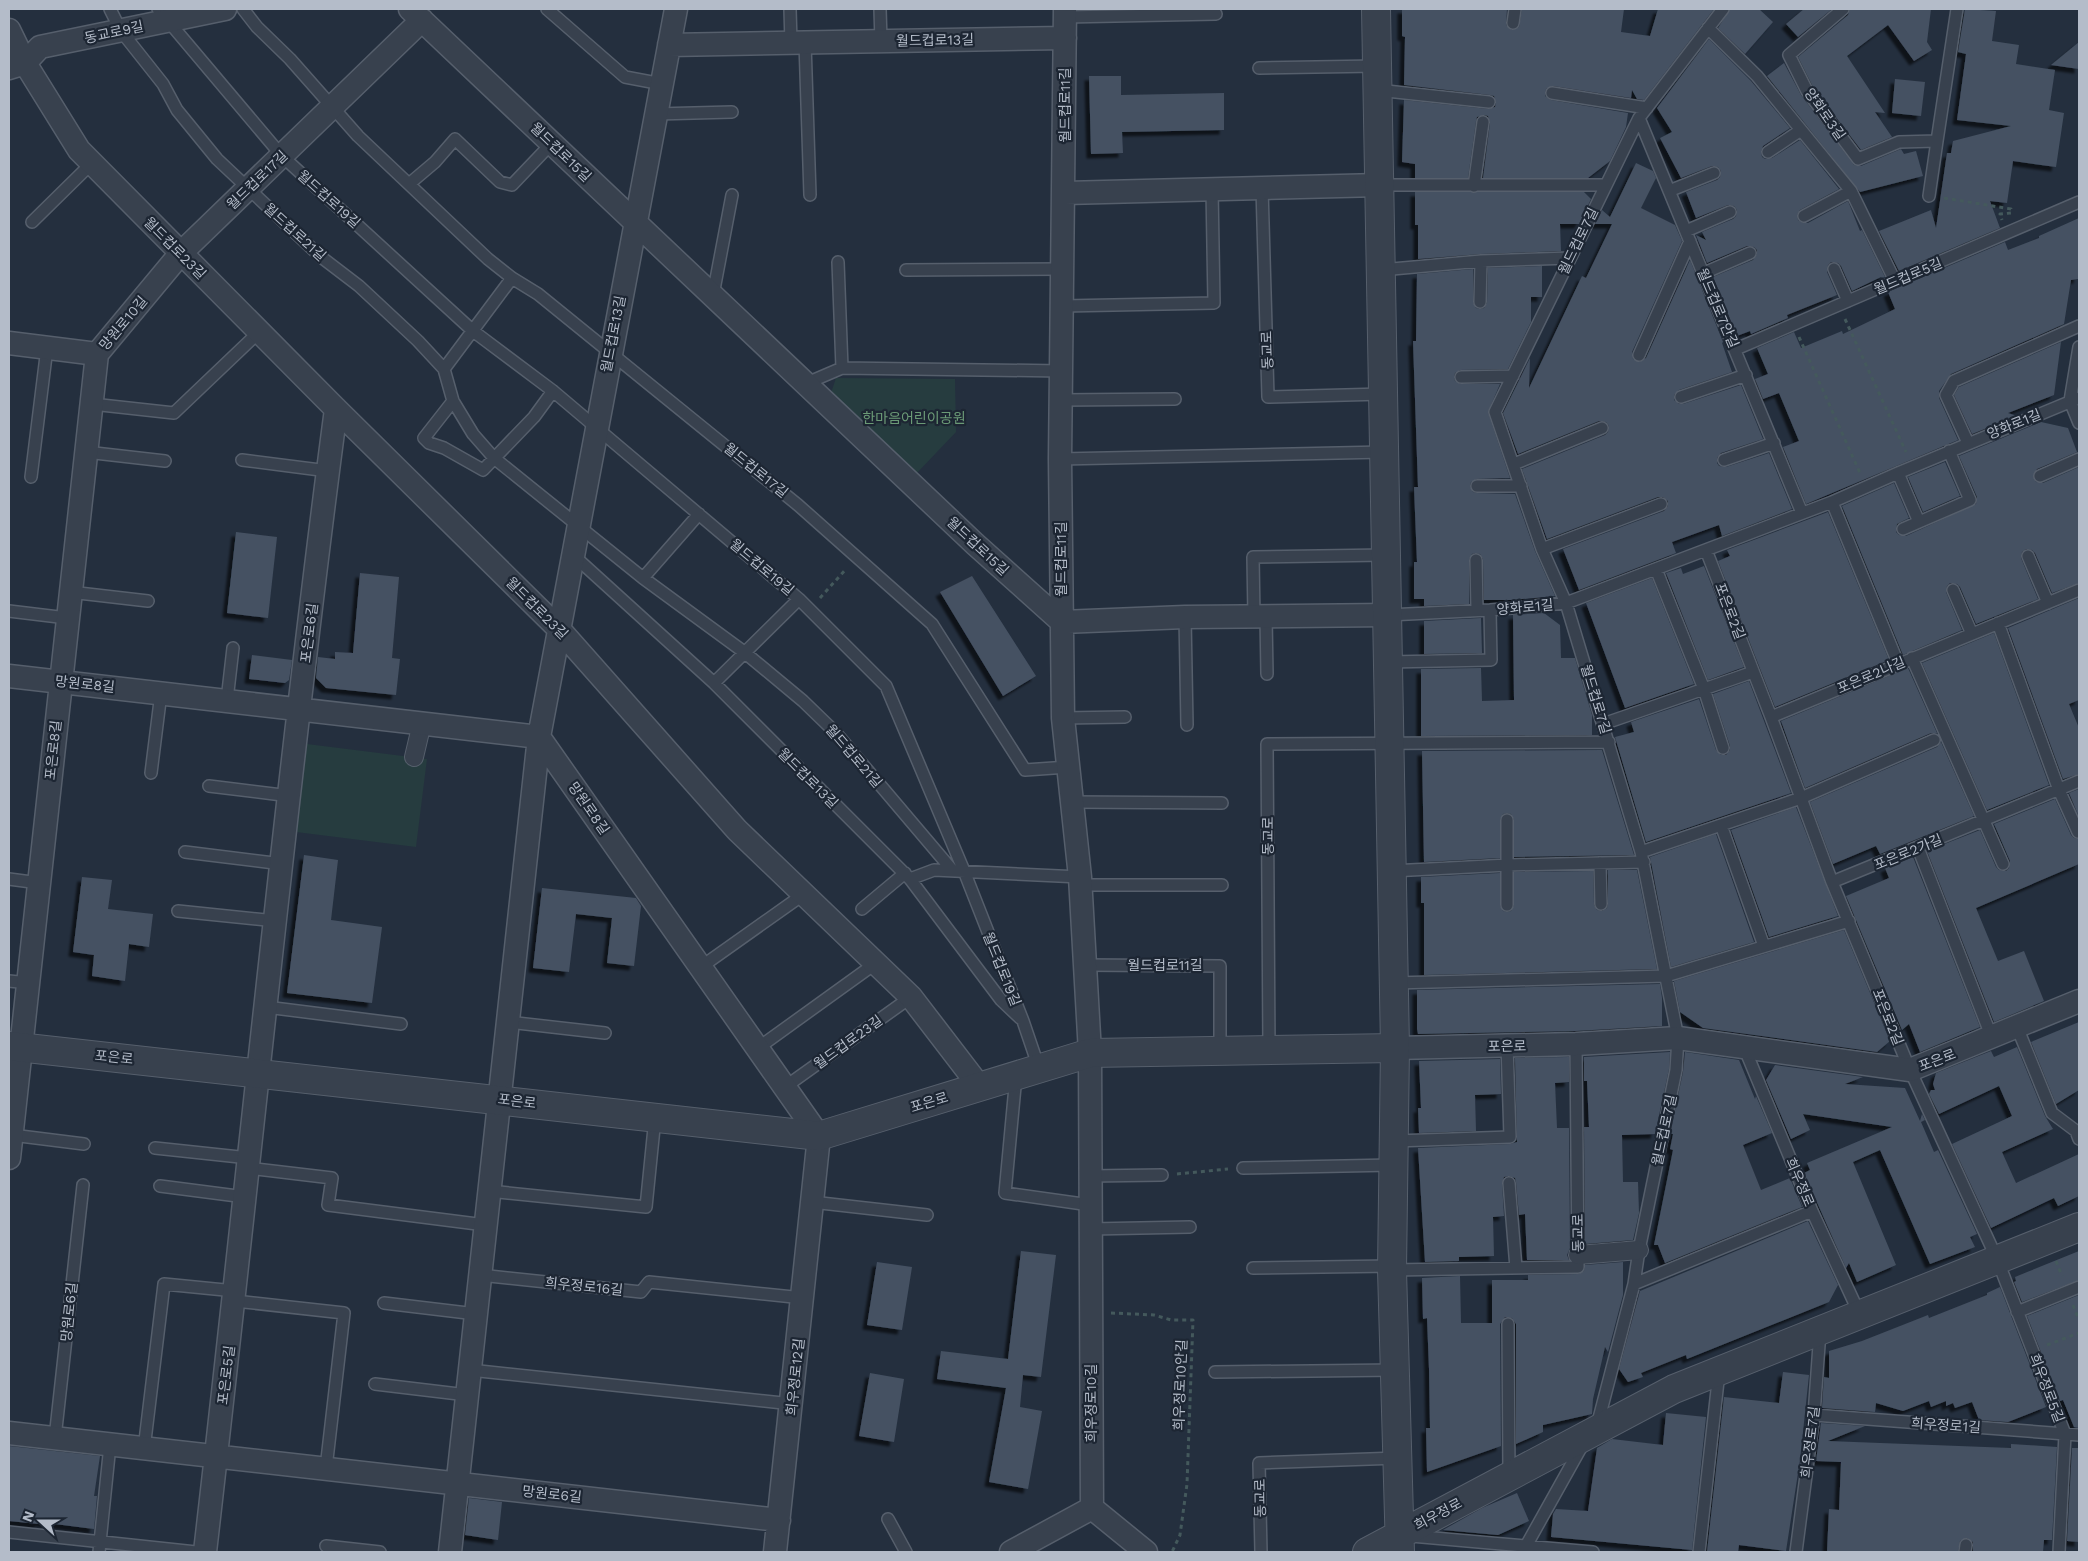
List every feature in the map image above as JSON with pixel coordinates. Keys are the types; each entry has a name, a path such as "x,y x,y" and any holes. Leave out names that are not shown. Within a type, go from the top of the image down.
{"street":[{"name":"동교로9길","path":"17,65 40,47 121,31 163,15 226,9"},
{"name":"월드컵로13길","path":"499,1099 539,737 676,9"},
{"path":"1376,9 1395,1048 1392,1268 1399,1544"},
{"name":"월드컵로17길","path":"181,254 333,107 416,14"},
{"name":"월드컵로15길","path":"416,14 976,544 1062,622"},
{"name":"월드컵로13길","path":"669,45 881,41 1065,21"},
{"name":"월드컵로11길","path":"1065,21 1065,193 1060,459 1063,718 1080,881 1090,1052"},
{"name":"월드컵로23길","path":"9,30 17,65 79,150 336,409 559,629 738,830 911,997 980,1087"},
{"path":"1065,193 1380,185"},
{"name":"망원로10길","path":"9,344 97,354 181,254"},
{"name":"포은로8길","path":"9,1158 19,982 39,883 97,354"},
{"name":"포은로6길","path":"258,1072 336,409"},
{"path":"1062,622 1185,617 1388,615"},
{"name":"망원로8길","path":"9,676 539,737 819,1136"},
{"path":"414,757 422,723"},
{"name":"포은로","path":"15,1046 819,1136 1090,1052 1507,1046 1678,1038 1910,1070 2017,1028 2079,1001"},
{"name":"희우정로10길","path":"1090,1052 1092,1508"},
{"name":"포은로5길","path":"205,1552 235,1296 258,1072"},
{"path":"450,1552 499,1099"},
{"name":"희우정로12길","path":"775,1552 819,1136"},
{"name":"희우정로","path":"1367,1552 1399,1544 1509,1476 1674,1389 2079,1227"},
{"path":"1578,1255 1639,1250"},
{"name":"망원로6길","path":"9,1433 779,1520"},
{"path":"1011,1552 1092,1508 1137,1550"}],"lane":[{"name":"월드컵로21길","path":"110,9 121,31 163,84 177,110 217,159 321,257 358,286 418,341 444,369 453,401 473,434 494,458 643,578 744,652 803,701 836,733 959,871"},
{"name":"월드컵로17길","path":"243,9 257,27 290,59 358,136 488,259 512,278 538,294 798,505 932,624 1025,770 1068,767"},
{"path":"547,9 624,77 662,84"},
{"path":"790,9 798,43 810,195"},
{"path":"880,9 881,41"},
{"path":"1513,22 1515,9"},
{"name":"월드컵로7길","path":"1592,1432 1634,1284 1639,1250 1676,1070 1678,1038 1643,857 1566,603 1542,549 1495,412 1639,118 1723,9"},
{"name":"양화로3길","path":"1843,9 1789,55 1807,91 1858,160 1899,142 1937,141"},
{"path":"1929,196 1957,9"},
{"path":"1065,21 1216,14"},
{"name":"월드컵로19길","path":"163,15 282,156 473,331 553,391 799,599 886,686 959,871 1023,1021 1027,1072"},
{"path":"1708,28 1757,76 1851,192 1895,281"},
{"path":"1259,68 1377,78 1488,102"},
{"path":"1552,94 1647,108"},
{"path":"656,114 732,112"},
{"name":"월드컵로7안길","path":"1639,118 1736,349 1802,513"},
{"path":"1474,186 1483,122"},
{"path":"1768,152 1801,130"},
{"path":"409,184 435,162 455,139 500,182 512,185 552,143"},
{"path":"32,222 92,164"},
{"path":"1669,191 1714,173"},
{"path":"1380,185 1606,185"},
{"name":"동교로","path":"1262,188 1268,397 1383,394"},
{"path":"1063,306 1214,303 1212,189"},
{"path":"1804,216 1851,192"},
{"path":"713,295 732,195"},
{"name":"월드컵로5길","path":"1736,349 2079,202"},
{"path":"1688,236 1730,212"},
{"name":"월드컵로7안길","path":"1639,355 1688,236"},
{"path":"1704,273 1750,253"},
{"path":"1381,270 1480,261 1570,258"},
{"path":"1480,261 1480,302"},
{"path":"838,262 842,368"},
{"path":"906,270 1064,269"},
{"path":"1834,269 1843,303"},
{"path":"444,369 512,278"},
{"path":"1968,443 1946,395 1954,381 2079,326"},
{"path":"92,404 174,413 259,332"},
{"path":"2079,347 2075,400 2079,423"},
{"path":"31,477 47,348"},
{"path":"807,383 842,368 1062,371"},
{"path":"1461,377 1513,376"},
{"path":"1681,397 1746,376"},
{"path":"453,401 424,438 429,443 444,448 484,470 534,417 553,391"},
{"path":"1062,400 1175,399"},
{"name":"양화로1길","path":"1388,615 1490,610 1566,603 1832,502 1968,443 2075,400"},
{"path":"1514,464 1602,428"},
{"path":"1724,460 1774,443"},
{"path":"1903,528 1970,500 1949,451"},
{"path":"86,452 165,461"},
{"path":"1060,459 1384,452"},
{"path":"2040,476 2079,459"},
{"path":"242,460 328,471"},
{"path":"1898,473 1919,522"},
{"path":"1477,486 1521,486"},
{"path":"1832,502 1898,664"},
{"path":"1542,549 1661,504"},
{"path":"643,578 699,514"},
{"name":"포은로2길","path":"1706,550 1771,717 1832,882 1910,1070 1997,1259"},
{"name":"월드컵로13길","path":"573,555 714,683 907,876 1001,1000 1023,1021"},
{"path":"1267,674 1253,557 1386,555"},
{"path":"2028,556 2048,603"},
{"path":"1476,560 1477,610"},
{"path":"1656,569 1704,689 1723,748"},
{"path":"1953,590 1972,634"},
{"name":"포은로2나길","path":"1771,717 2079,590"},
{"path":"70,592 148,602"},
{"path":"714,683 799,599"},
{"path":"1388,662 1491,660 1490,610"},
{"path":"9,611 67,618"},
{"path":"1185,617 1187,726"},
{"path":"1998,624 2059,790 2078,832"},
{"path":"227,700 233,648"},
{"path":"1912,658 2003,864"},
{"path":"1603,724 1753,672"},
{"path":"152,773 161,693"},
{"path":"1063,718 1124,717"},
{"path":"1391,871 1508,864 1600,863 1643,857 1721,825 1801,798 1934,740"},
{"name":"동교로","path":"1269,1050 1267,744 1609,742"},
{"name":"포은로2가길","path":"1832,882 2079,781"},
{"path":"209,786 290,796"},
{"path":"1072,802 1222,803"},
{"path":"1507,820 1507,905"},
{"path":"1721,825 1764,946"},
{"path":"1918,848 1992,1038"},
{"path":"185,852 282,864"},
{"path":"1600,863 1601,904"},
{"path":"862,909 907,876 934,870 1080,881 1222,885"},
{"path":"9,879 39,883"},
{"path":"701,967 804,894"},
{"path":"178,911 276,921"},
{"path":"1394,983 1666,976 1849,921"},
{"path":"758,1048 876,964"},
{"name":"월드컵로11길","path":"1085,965 1220,966 1220,1050"},
{"name":"월드컵로23길","path":"785,1087 911,997"},
{"path":"266,1007 401,1024"},
{"path":"508,1022 605,1033"},
{"path":"2017,1028 2052,1113 2076,1131 2079,1139"},
{"name":"동교로","path":"1253,1268 1578,1267 1576,1044"},
{"path":"1243,1168 1395,1153 1510,1137 1507,1046"},
{"name":"희우정로","path":"1744,1047 1812,1212 1860,1315"},
{"path":"1027,1072 1006,1193 1090,1205"},
{"path":"489,1191 646,1207 655,1118"},
{"path":"11,1131 84,1144"},
{"path":"155,1148 332,1178 328,1205 485,1225"},
{"path":"1090,1176 1162,1175"},
{"path":"1509,1183 1516,1268"},
{"name":"망원로6길","path":"55,1438 83,1185"},
{"path":"160,1186 245,1197"},
{"path":"812,1202 927,1215"},
{"path":"1634,1284 1812,1212"},
{"path":"1091,1229 1190,1227"},
{"name":"희우정로5길","path":"1997,1259 2065,1434 2059,1552"},
{"name":"희우정로16길","path":"480,1275 640,1292 649,1282 803,1298"},
{"path":"144,1449 164,1284 344,1313 326,1468"},
{"path":"2017,1312 2079,1287"},
{"path":"384,1303 476,1314"},
{"path":"1508,1324 1509,1476"},
{"name":"희우정로7길","path":"1796,1552 1814,1415 1820,1331"},
{"path":"470,1370 792,1404"},
{"path":"1215,1372 1396,1370"},
{"path":"1699,1552 1719,1371"},
{"path":"375,1384 467,1396"},
{"name":"희우정로1길","path":"1814,1415 2079,1435"},
{"path":"1526,1546 1592,1432"},
{"path":"99,1547 110,1445"},
{"name":"동교로","path":"1261,1552 1259,1463 1398,1458"},
{"path":"888,1519 906,1552"},
{"path":"9,1532 99,1547 196,1552"},
{"path":"1399,1544 1526,1546 1593,1552"},
{"path":"326,1546 380,1552"}],"path":[{"path":"1929,196 2011,208 2011,213 2000,214 2001,219"},
{"path":"1843,303 1913,467"},
{"path":"1794,324 1866,487"},
{"path":"810,610 834,584 855,556"},
{"path":"1162,1175 1243,1168"},
{"name":"희우정로10안길","path":"1091,1312 1154,1316 1171,1320 1193,1320 1187,1484 1180,1535 1172,1552"},
{"path":"2032,1351 2079,1332"}],"green space":[{"name":"한마음어린이공원","path":"836,378 955,379 956,432 916,474 831,393"},
{"path":"307,744 427,759 416,847 296,832"}],"building":[{"path":"1402,9 1507,9 1506,25 1512,30 1519,27 1522,9 1624,9 1621,32 1650,36 1658,9 1714,9 1644,100 1637,99 1632,90 1631,98 1553,86 1546,89 1545,96 1551,100 1628,113 1626,127 1610,161 1588,178 1483,178 1490,123 1488,116 1484,115 1477,117 1468,178 1415,178 1415,164 1402,162 1404,100 1488,109 1495,107 1496,102 1494,96 1490,95 1404,85 1405,37 1402,36"},
{"path":"1730,9 1759,9 1773,22 1745,54 1718,28"},
{"path":"1804,9 1832,9 1798,37 1786,24"},
{"path":"1850,9 1931,9 1927,42 1932,50 1914,61 1888,25 1847,56 1885,113 1875,112 1892,137 1861,150 1813,87 1798,57 1848,15"},
{"path":"1965,9 1996,11 1992,41 2019,45 2016,64 2055,70 2049,110 2064,113 2056,167 2013,161 2007,203 1990,201 2000,228 1899,271 1879,231 1931,210 1936,228 1947,153 1951,153 1953,141 2011,126 1957,120 1966,54 1958,52"},
{"path":"1709,39 1751,81 1790,128 1763,146 1762,157 1765,159 1772,158 1800,140 1839,189 1800,210 1797,215 1798,220 1808,223 1848,201 1860,231 1862,230 1885,277 1881,277 1852,291 1841,266 1838,263 1831,262 1828,265 1827,272 1837,295 1787,315 1788,318 1751,334 1750,331 1737,336 1713,277 1753,260 1757,250 1754,247 1747,246 1707,263 1696,235 1706,240 1702,232 1733,219 1736,216 1737,210 1734,206 1728,205 1696,218 1686,192 1717,180 1720,177 1721,171 1718,167 1712,166 1681,178 1660,138 1672,132 1657,108"},
{"path":"2079,42 2079,69 2051,65"},
{"path":"1784,63 1801,95 1854,165 1861,166 1901,149 1904,154 1916,151 1923,176 1860,192 1767,76"},
{"path":"1089,76 1121,76 1121,95 1224,93 1224,130 1122,132 1123,153 1091,154"},
{"path":"1895,79 1925,82 1921,116 1892,113"},
{"path":"1636,163 1653,171 1656,178 1641,208 1675,225 1682,241 1632,352 1633,359 1639,362 1646,358 1690,260 1723,342 1732,372 1679,390 1674,395 1674,400 1679,404 1683,404 1741,385 1763,439 1721,453 1717,458 1717,463 1719,466 1726,467 1769,453 1792,509 1722,536 1719,525 1672,542 1676,553 1579,590 1563,549 1664,511 1668,506 1668,501 1663,497 1658,497 1547,539 1522,469 1605,435 1608,432 1609,426 1606,422 1599,421 1518,454 1503,413 1530,358 1529,388 1582,276 1586,278 1612,224 1595,224 1602,210 1610,217"},
{"path":"1415,192 1584,192 1591,199 1579,224 1560,224 1561,251 1418,259 1418,225 1415,225"},
{"path":"2079,218 2078,279 2071,280 2064,324 1951,374 1939,391 1939,398 1958,440 1806,504 1783,447 1799,441 1779,393 1763,399 1755,379 1768,374 1757,348 1794,332 1801,348 1842,331 1843,334 1895,309 1888,292 2005,242 2008,250 2039,238 2039,236"},
{"path":"1542,266 1542,297 1531,297 1531,322 1508,369 1460,370 1455,373 1454,378 1455,381 1461,384 1500,384 1488,412 1510,478 1477,479 1471,482 1470,486 1473,492 1477,493 1515,494 1535,551 1555,596 1512,600 1484,600 1483,559 1480,554 1475,553 1472,554 1469,560 1469,604 1424,606 1424,599 1414,599 1414,562 1417,562 1414,487 1418,487 1413,341 1416,341 1417,274 1473,269 1473,302 1476,308 1480,309 1484,308 1487,303 1488,268"},
{"path":"2061,342 2054,395 2008,413 2017,416 1972,434 1954,395 1959,387"},
{"path":"2041,422 2068,428 2077,452 2037,469 2033,476 2036,482 2043,483 2079,467 2079,583 2052,593 2035,553 2032,550 2026,549 2022,552 2021,558 2038,599 1976,624 1960,587 1957,584 1950,583 1947,586 1946,592 1962,630 1903,655 1842,506 1894,483 1909,518 1897,524 1896,532 1899,535 1906,536 1976,504 1977,497 1959,456"},
{"path":"1945,462 1960,496 1923,512 1908,477"},
{"path":"1828,512 1889,660 1775,707 1718,561 1730,556 1727,550"},
{"path":"236,532 277,537 268,618 227,613"},
{"path":"1704,566 1744,667 1708,680 1666,573 1681,568 1683,574"},
{"path":"360,573 399,577 392,658 400,659 396,695 326,688 316,678 318,657 335,659 335,652 353,653"},
{"path":"972,576 1036,676 1003,696 940,592"},
{"path":"1652,578 1694,684 1625,708 1586,603"},
{"path":"2079,598 2079,700 2069,704 2079,728 2079,774 2063,779 2008,628"},
{"path":"1544,613 1560,625 1561,658 1575,658 1592,715 1592,735 1421,736 1421,669 1481,668 1482,701 1514,700 1513,615"},
{"path":"1481,618 1482,653 1424,654 1424,621"},
{"path":"1994,633 2049,785 1987,810 1922,663"},
{"path":"252,655 292,660 289,680 285,683 249,679"},
{"path":"1908,668 1937,733 1931,733 1805,788 1781,721"},
{"path":"1749,681 1791,793 1646,842 1615,737 1634,732 1631,722 1699,699 1716,750 1721,755 1726,755 1730,750 1730,746 1713,694"},
{"path":"1941,742 1974,816 1880,854 1876,846 1833,864 1810,802 1937,747"},
{"path":"1602,750 1634,855 1514,857 1514,820 1511,814 1507,813 1503,814 1500,820 1500,858 1424,862 1422,751"},
{"path":"2079,789 2079,817 2069,793"},
{"path":"2055,799 2071,835 2079,839 2079,864 1976,908 1998,961 2024,951 2044,1001 1994,1022 1927,851 1980,830 1996,867 1999,870 2006,871 2009,868 2010,861 1994,824"},
{"path":"1796,807 1838,916 1769,937 1731,830"},
{"path":"1716,834 1754,942 1671,967 1650,857"},
{"path":"304,855 338,860 331,920 382,927 372,1003 287,993"},
{"path":"1913,857 1980,1027 1920,1052 1909,1024 1902,1030 1846,896 1889,878 1885,868"},
{"path":"1608,870 1637,870 1657,969 1424,975 1424,903 1421,903 1421,877 1500,873 1500,905 1503,911 1507,912 1511,911 1514,905 1514,872 1593,871 1594,905 1597,910 1602,911 1607,908 1608,904"},
{"path":"82,877 112,880 108,909 153,914 149,947 129,944 125,981 92,976 94,955 73,952"},
{"path":"542,888 636,898 641,906 634,966 607,963 612,918 576,914 569,972 533,968"},
{"path":"1844,930 1890,1041 1877,1052 1703,1028 1680,1012 1674,981"},
{"path":"1660,984 1662,1026 1575,1031 1418,1034 1417,1029 1417,990"},
{"path":"2079,1022 2079,1090 2056,1104 2031,1042"},
{"path":"2017,1047 2045,1116 2053,1129 2002,1152 2016,1183 2079,1154 2079,1196 2058,1206 2054,1198 1991,1228 1952,1144 2012,1116 1999,1086 1939,1114 1929,1094 1931,1090 1935,1090 1933,1084 1936,1073 1991,1051 1994,1057"},
{"path":"1670,1052 1669,1069 1655,1134 1622,1135 1623,1182 1638,1182 1639,1213 1633,1240 1585,1244 1584,1127 1589,1127 1587,1081 1584,1081 1584,1057"},
{"path":"1685,1052 1739,1060 1772,1133 1743,1145 1761,1190 1790,1178 1802,1207 1665,1263 1658,1245 1654,1245 1673,1150 1670,1149 1673,1134 1670,1134 1683,1072"},
{"path":"1569,1057 1569,1082 1555,1083 1557,1128 1569,1128 1570,1248 1567,1255 1569,1260 1527,1260 1525,1214 1519,1215 1515,1178 1509,1176 1504,1177 1502,1183 1504,1216 1493,1217 1494,1256 1459,1257 1459,1261 1425,1262 1418,1148 1510,1144 1517,1142 1515,1058"},
{"path":"1500,1059 1501,1094 1475,1095 1476,1131 1419,1133 1418,1108 1421,1108 1419,1061"},
{"path":"1775,1065 1863,1077 1845,1084 1905,1088 1920,1121 1922,1114 1925,1120 1921,1122 1934,1152 1938,1150 1977,1234 1970,1237 1975,1247 1930,1264 1880,1150 1853,1162 1896,1265 1857,1282 1849,1263 1846,1268 1804,1173 1810,1170 1807,1163 1892,1127 1803,1114 1810,1130 1791,1139 1766,1080"},
{"path":"1808,1221 1838,1285 1829,1302 1687,1359 1686,1355 1641,1373 1643,1377 1628,1382 1619,1369 1640,1291"},
{"path":"1021,1251 1056,1255 1041,1377 1023,1375 1020,1407 1042,1411 1028,1489 989,1482 1006,1388 937,1379 941,1351 1008,1359"},
{"path":"2079,1251 2079,1280 2022,1302 2014,1282 2016,1281 2015,1277"},
{"path":"877,1262 912,1267 902,1330 867,1325"},
{"path":"1623,1262 1623,1295 1608,1352 1605,1347 1593,1399 1592,1414 1543,1425 1543,1432 1516,1444 1516,1324 1512,1318 1505,1317 1500,1324 1501,1446 1427,1472 1426,1428 1430,1428 1429,1369 1427,1318 1423,1319 1422,1278 1460,1276 1461,1323 1492,1323 1492,1280 1528,1280 1528,1275 1578,1274 1584,1271 1585,1265"},
{"path":"2000,1287 2046,1407 2008,1422 1979,1420 1972,1402 1955,1408 1953,1403 1946,1406 1946,1401 1931,1407 1929,1401 1903,1411 1876,1403 1875,1412 1822,1408 1824,1377 1829,1378 1829,1351 1862,1341 1928,1315 1929,1318 1987,1295 1987,1293"},
{"path":"2079,1295 2079,1428 2074,1427 2063,1400 2060,1401 2027,1316"},
{"path":"1783,1372 1809,1375 1800,1460 1786,1551 1739,1545 1738,1552 1707,1552 1724,1397 1779,1403"},
{"path":"870,1373 904,1379 894,1442 859,1436"},
{"path":"1666,1413 1706,1417 1692,1550 1551,1537 1553,1514 1556,1509 1588,1511 1597,1448 1612,1439 1663,1445"},
{"path":"1821,1423 1865,1426 1828,1441 2011,1448 2011,1444 2057,1447 2052,1540 2044,1540 2043,1552 1973,1552 1973,1542 1967,1538 1960,1541 1958,1552 1827,1552 1829,1509 1839,1510 1841,1462 1816,1461"},
{"path":"9,1446 100,1456 94,1496 97,1496 94,1529 39,1522 39,1524 9,1521"},
{"path":"2072,1448 2079,1448 2079,1542 2067,1541"},
{"path":"1517,1493 1529,1521 1498,1535 1443,1530 1482,1508"},
{"path":"469,1498 502,1502 498,1540 465,1535"}]}
